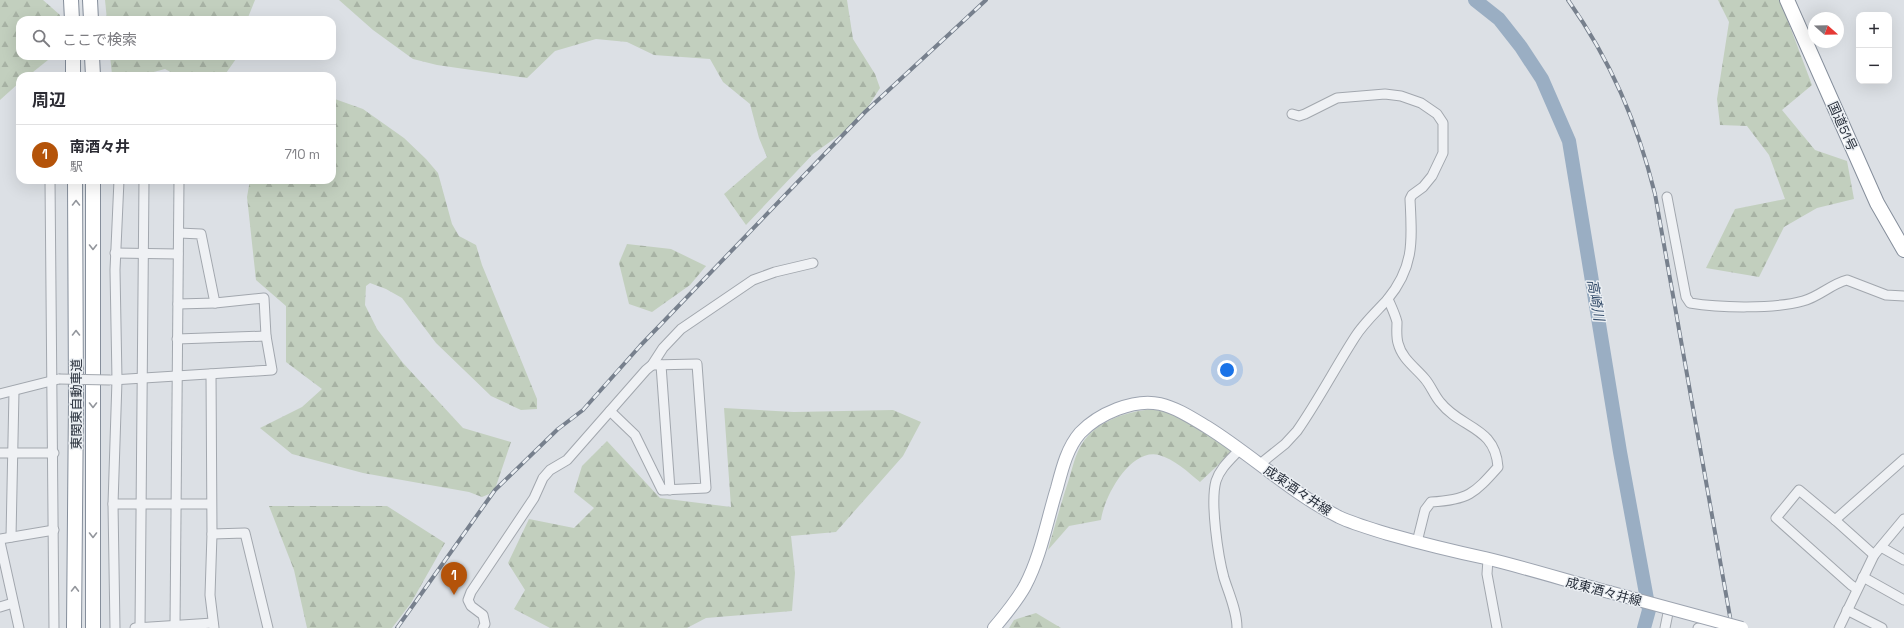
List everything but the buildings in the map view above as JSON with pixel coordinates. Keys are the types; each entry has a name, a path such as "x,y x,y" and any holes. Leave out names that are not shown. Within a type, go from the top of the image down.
{"highway":[{"path":"72,0 72,16"},
{"path":"90,0 91,16"},
{"name":"国道51号","path":"1788,0 1877,203 1904,250"},
{"path":"73,60 73,72"},
{"path":"92,60 93,72"},
{"name":"東関東自動車道","path":"74,628 76,184"},
{"name":"東関東自動車道","path":"93,184 93,628"}],"main road":[{"name":"成東酒々井線","path":"994,628 1014,603 1025,586 1034,564 1065,462 1072,445 1080,433 1102,416 1132,405 1158,404 1174,408 1190,417 1240,449 1305,497 1341,518 1417,542 1488,559 1742,628"}],"street":[{"path":"1260,464 1285,444 1297,431 1356,336 1388,299 1405,271 1409,259 1413,230 1410,199 1412,195 1423,187 1432,176 1443,154 1443,123 1437,114 1421,103 1401,96 1385,94 1337,98 1306,114 1299,116 1292,114"},
{"path":"50,184 56,380 54,453 54,628"},
{"path":"115,628 113,380 115,253 119,184"},
{"path":"140,628 144,184"},
{"path":"175,626 176,376 179,184"},
{"path":"1667,197 1686,297 1690,303 1706,306 1746,306 1804,301 1847,280 1886,295 1904,296"},
{"path":"179,233 201,234 215,303"},
{"path":"115,253 178,254"},
{"path":"670,490 657,365 662,348 681,329 754,280 775,272 813,263"},
{"path":"0,394 56,380 113,380 272,370 266,336 264,298 215,303 178,304"},
{"path":"1388,299 1396,320 1398,343 1414,370 1424,378 1440,402 1453,416 1478,431 1492,444 1497,453 1498,467 1477,490 1460,498 1431,502 1425,510 1417,542"},
{"path":"177,339 266,336"},
{"path":"483,628 485,624 483,615 471,606 468,600 471,592 534,498 543,478 550,470 567,460 610,411 646,370 657,365 697,364 706,488 662,490 636,435 610,411"},
{"path":"134,628 214,626 210,595 212,534 211,374"},
{"path":"11,537 14,391"},
{"path":"1237,628 1237,620 1224,575 1213,513 1216,481 1222,469 1240,449"},
{"path":"0,453 54,453"},
{"path":"1834,520 1904,459"},
{"path":"1857,589 1776,518 1799,490 1874,555"},
{"path":"113,504 211,504"},
{"path":"1839,628 1874,555 1904,519"},
{"path":"0,539 54,530"},
{"path":"212,534 245,533 268,628"},
{"path":"0,542 19,628"},
{"path":"1881,547 1904,560"},
{"path":"1488,559 1487,574 1497,628"},
{"path":"1863,577 1904,600"},
{"path":"0,607 13,603"},
{"path":"1665,627 1669,608"},
{"path":"1847,610 1882,628"},
{"path":"1698,628 1723,627"}],"green space":[{"path":"0,0 43,0 60,16 16,16 16,60 48,60 33,72 16,72 16,86 0,100"},
{"path":"105,0 255,0 249,16 107,16"},
{"path":"339,0 847,0 853,39 875,74 880,88 859,121 813,154 746,225 724,194 767,157 759,138 750,104 723,82 710,59 654,55 627,42 596,39 555,51 527,78 437,65 413,59 373,30"},
{"path":"1718,0 1780,0 1812,85 1782,110 1815,150 1847,161 1854,199 1817,208 1784,227 1759,277 1706,268 1735,209 1785,199 1769,155 1747,126 1720,125 1717,99 1729,22"},
{"path":"110,60 235,60 227,72 171,72 165,69 153,72 112,72"},
{"path":"336,99 363,109 404,138 438,173 452,224 459,236 476,245 482,265 537,399 537,409 521,410 491,396 436,343 402,298 386,289 370,283 366,286 365,305 377,329 403,363 463,428 511,442 494,492 482,497 469,492 363,473 292,454 260,428 302,407 322,389 286,362 286,306 256,280 247,197 249,184 336,184"},
{"path":"627,244 671,249 706,266 690,285 652,312 629,304 619,263"},
{"path":"724,408 794,412 893,410 921,422 903,456 836,532 791,536 795,573 792,611 706,618 687,628 550,628 514,609 525,590 508,563 529,519 574,528 594,508 574,492 582,466 607,441 660,498 731,507"},
{"path":"1152,409 1174,414 1185,419 1235,449 1200,482 1181,466 1165,457 1159,455 1148,455 1138,459 1120,476 1113,487 1103,510 1101,520 1069,526 1048,550 1074,463 1082,444 1095,429 1112,419 1132,412"},
{"path":"269,506 387,506 445,543 411,603 392,628 307,628 294,570"},
{"path":"1036,613 1061,628 1009,628 1014,620"}],"waterway":[{"name":"高崎川","path":"1475,0 1499,19 1521,47 1542,79 1569,141 1620,452 1649,610 1644,628"}],"railway":[{"path":"397,628 495,490 558,429 583,410 640,346 865,112 986,0"},
{"path":"1568,0 1610,69 1631,117 1648,167 1655,194 1732,628"}],"place":[{"name":"南酒々井","path":"454,595"}]}
